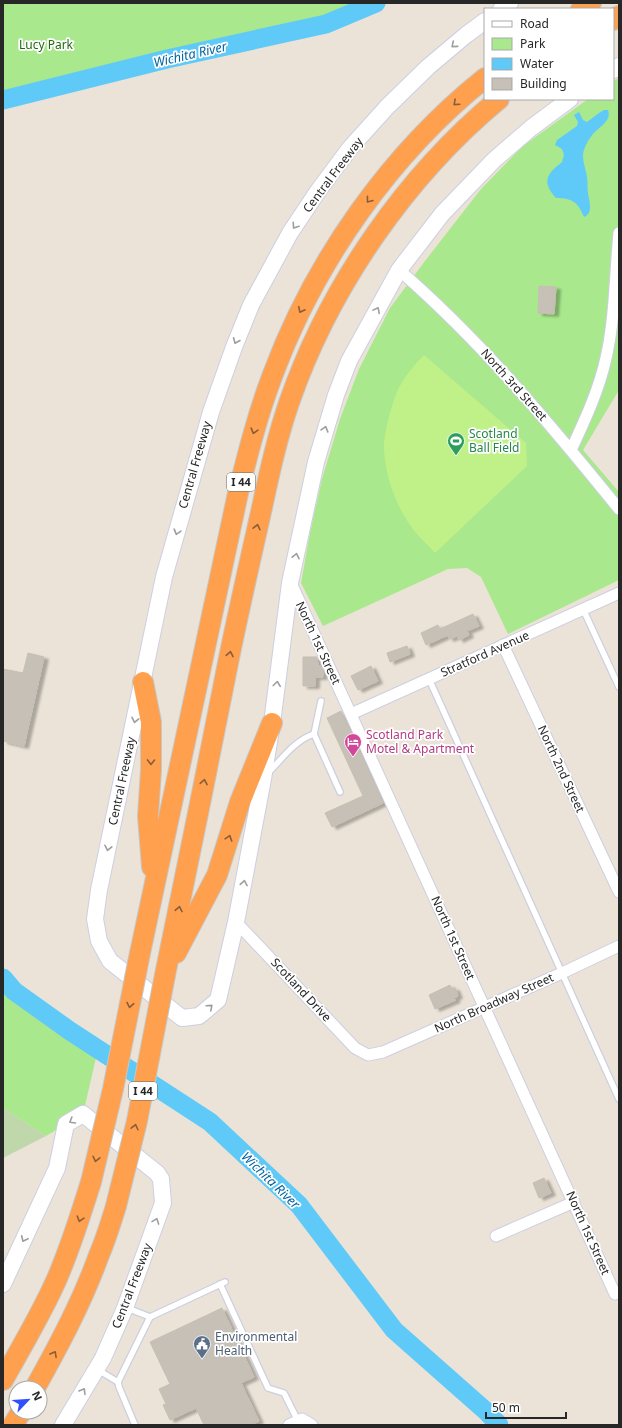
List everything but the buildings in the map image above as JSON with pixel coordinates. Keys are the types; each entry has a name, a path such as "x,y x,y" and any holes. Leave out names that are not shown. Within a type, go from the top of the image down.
{"highway":[{"name":"I 44","path":"3,1380 34,1327 55,1282 76,1231 91,1182 113,1089 140,953 242,479 254,430 272,374 288,336 315,282 339,242 367,202 439,118 484,79"},
{"name":"I 44","path":"40,1380 57,1349 82,1297 100,1255 116,1206 137,1121 242,595 277,443 290,401 307,356 325,318 377,232 415,182 480,115 498,100"},
{"path":"143,682 152,722 148,816 154,887"},
{"path":"165,975 217,875 240,802 272,723"},
{"path":"3,1366 34,1327"}],"main road":[{"name":"Central Freeway","path":"484,22 466,34 428,67 388,107 350,148 318,191 290,234 252,305 234,347 211,412 164,577 99,890 95,919 99,941 110,961 182,1018 199,1016 218,1000 236,922 263,779 272,723 290,583 316,462 336,394 349,361 399,270 442,214 494,160 531,128 569,100"},
{"name":"Central Freeway","path":"3,1284 57,1168 66,1124 83,1114 157,1173 161,1180 163,1203 125,1308 103,1358 63,1425"}],"street":[{"path":"571,450 592,400 606,358 612,321 619,233"},
{"name":"North 3rd Street","path":"399,270 432,298 496,363 571,450 619,509"},
{"name":"North 1st Street","path":"290,583 617,1293"},
{"name":"Stratford Avenue","path":"351,714 619,593"},
{"name":"North 2nd Street","path":"503,645 619,892"},
{"name":"Scotland Drive","path":"236,922 356,1048 368,1055"},
{"name":"North Broadway Street","path":"368,1055 383,1052 562,973 619,946"},
{"path":"496,1236 574,1202"},
{"path":"296,1422 312,1425"}],"lane":[{"path":"584,609 619,687"},
{"path":"429,679 619,1099"},
{"path":"321,701 314,734 340,792"},
{"path":"263,779 296,744 305,737 314,734"},
{"path":"135,1425 118,1382 150,1317 223,1283 268,1388 284,1393 296,1422"},
{"path":"125,1308 150,1317"},
{"path":"96,1369 118,1382"}],"green space":[{"name":"Lucy Park","path":"3,3 376,3 326,24 167,59 3,100"},
{"path":"619,78 619,390 583,450 619,492 619,580 508,634 481,577 467,568 448,569 323,626 301,583 310,533 322,479 340,419 359,369 390,308 481,189 523,146 587,100 614,100 614,80"},
{"name":"Scotland Ball Field","path":"424,355 526,443 527,466 435,553 409,524 398,504 393,493 387,470 384,448 388,420 397,392 409,372"},
{"path":"3,978 14,991 98,1049 83,1114 46,1136 3,1108"},
{"path":"3,1108 46,1136 3,1158"}],"water":[{"path":"604,110 608,110 609,114 607,121 591,136 583,153 590,206 589,213 584,217 577,204 570,200 556,198 548,187 547,182 553,170 562,162 564,155 562,149 555,145 557,140 577,126 578,122 574,115 579,112 583,120 587,122"}],"waterway":[{"name":"Wichita River","path":"3,100 167,59 326,24 376,3"},
{"name":"Wichita River","path":"3,978 14,991 70,1031 210,1122 299,1205 394,1330 488,1413 499,1425"}],"place":[{"name":"Scotland Ball Field","path":"456,456"},
{"name":"Scotland Park Motel & Apartment","path":"353,757"},
{"name":"Environmental Health","path":"202,1359"}]}
